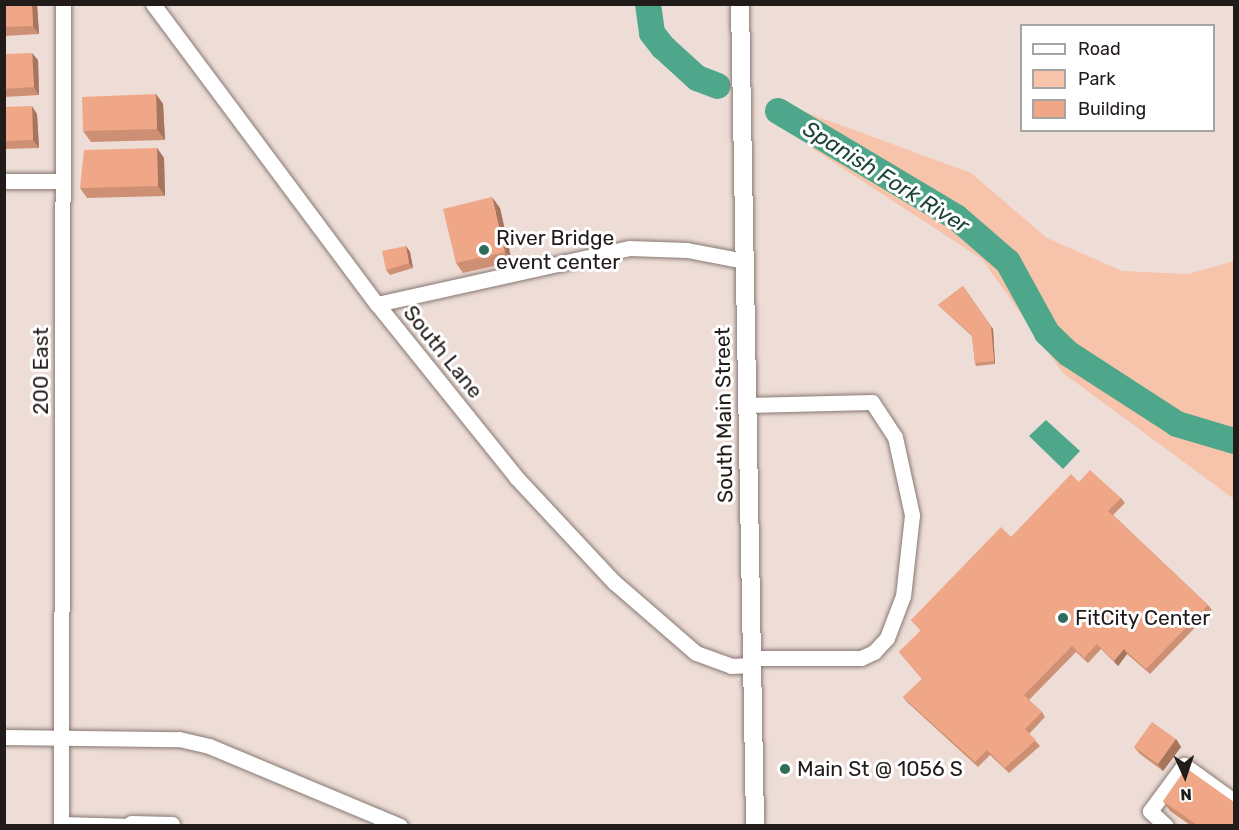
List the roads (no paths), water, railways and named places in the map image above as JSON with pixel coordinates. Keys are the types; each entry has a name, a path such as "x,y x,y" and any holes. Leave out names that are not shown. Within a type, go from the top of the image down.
{"main road":[{"name":"South Main Street","path":"740,4 755,825"}],"street":[{"name":"200 East","path":"61,825 63,4"},
{"name":"South Lane","path":"153,4 377,304 516,477 614,582 696,653 731,666 752,662 861,658 874,652 887,638 903,596 912,515 895,436 872,402 746,405"},
{"path":"4,181 62,181"},
{"path":"377,304 629,248 687,250 744,261"},
{"path":"4,737 179,740 209,746 400,825"},
{"path":"1166,825 1150,811 1184,765 1234,801"},
{"path":"61,825 172,824"}],"waterway":[{"name":"Spanish Fork River","path":"648,4 652,33 663,47 697,78 718,86"},
{"name":"Spanish Fork River","path":"778,111 956,217 1008,262 1047,333 1069,354 1177,424 1234,441"}],"place":[{"name":"River Bridge event center","path":"484,250"},
{"name":"FitCity Center","path":"1063,618"},
{"name":"Main St @ 1056 S","path":"785,769"}]}
